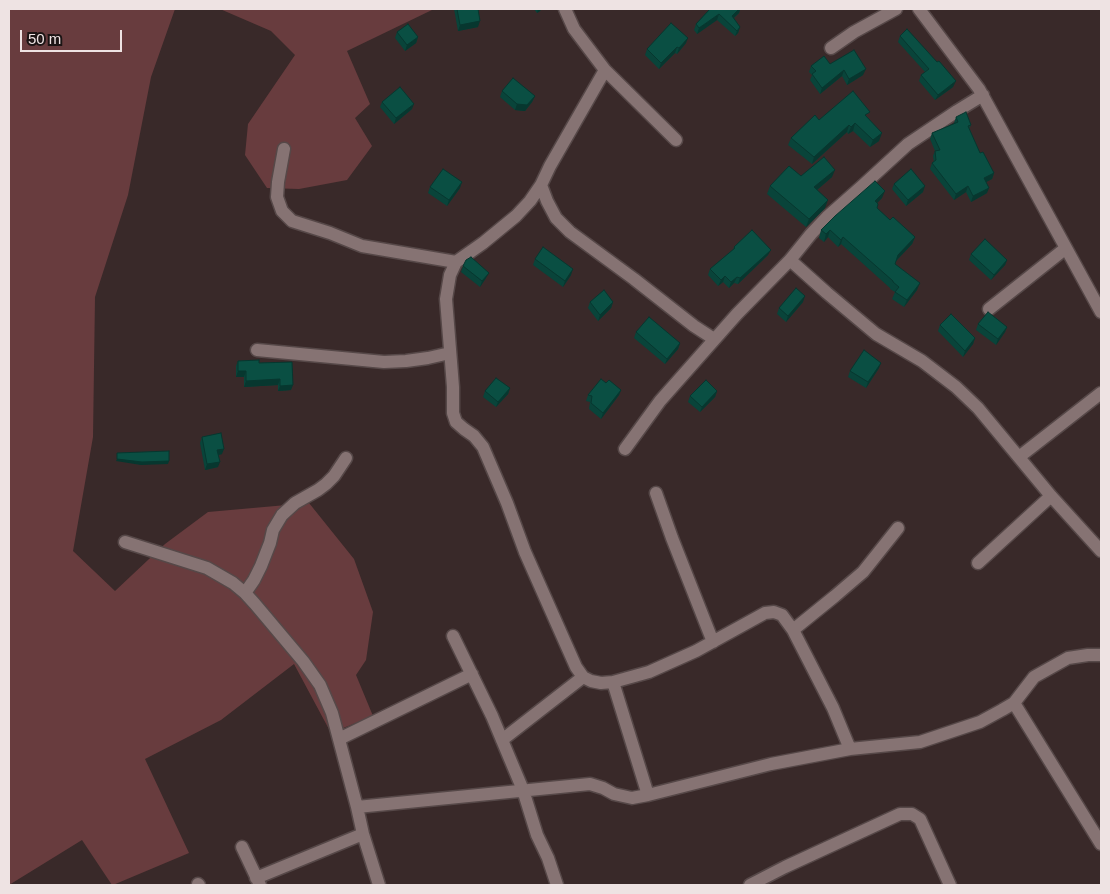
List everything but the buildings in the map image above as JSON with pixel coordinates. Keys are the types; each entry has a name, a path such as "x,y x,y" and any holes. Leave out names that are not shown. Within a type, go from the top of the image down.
{"street":[{"path":"565,9 574,29 605,70 676,140"},
{"path":"831,48 854,32 896,9"},
{"path":"920,9 983,95 1101,312"},
{"path":"605,70 530,202 483,243 456,262 450,275 446,299 453,387 453,413 456,422 483,446 525,552 576,667 583,677 601,683 614,682 656,670 696,651 764,613 774,612 782,615 793,630 833,708 850,749"},
{"path":"625,449 660,401 714,339 790,260 827,217 908,144 983,95"},
{"path":"284,149 277,197 282,210 292,221 362,246 456,262"},
{"path":"541,184 556,218 570,232 714,339"},
{"path":"989,308 1066,248"},
{"path":"790,260 876,334 922,361 956,387 978,408 1051,496 1101,550"},
{"path":"257,350 384,362 428,358 450,353"},
{"path":"1020,457 1101,393"},
{"path":"245,593 261,566 273,530 282,515 294,503 326,484 346,458"},
{"path":"656,492 712,642"},
{"path":"978,563 1051,496"},
{"path":"793,630 863,572 898,528"},
{"path":"125,542 207,568 233,583 245,593 312,673 332,713 363,834 380,885"},
{"path":"453,636 492,716 523,790 537,835 548,858 557,885"},
{"path":"357,807 590,784 614,794 632,798 648,796 771,764 850,749 920,742 980,722 1014,703 1034,677 1068,658 1101,655"},
{"path":"340,739 472,674"},
{"path":"502,740 583,677"},
{"path":"614,682 648,796"},
{"path":"1014,703 1101,844"},
{"path":"750,885 900,814 912,814 920,819 950,885"},
{"path":"242,847 258,882 363,834"}],"shaded area":[{"path":"9,9 175,9 151,77 128,195 95,297 93,437 73,551 115,591 165,544 208,512 309,503 354,559 373,612 366,660 356,675 373,716 331,733 294,664 221,720 145,759 189,853 113,885 82,840 9,885"},
{"path":"220,9 434,9 347,51 370,104 355,118 372,146 347,180 299,189 267,188 245,155 248,124 295,55 271,31"}]}
